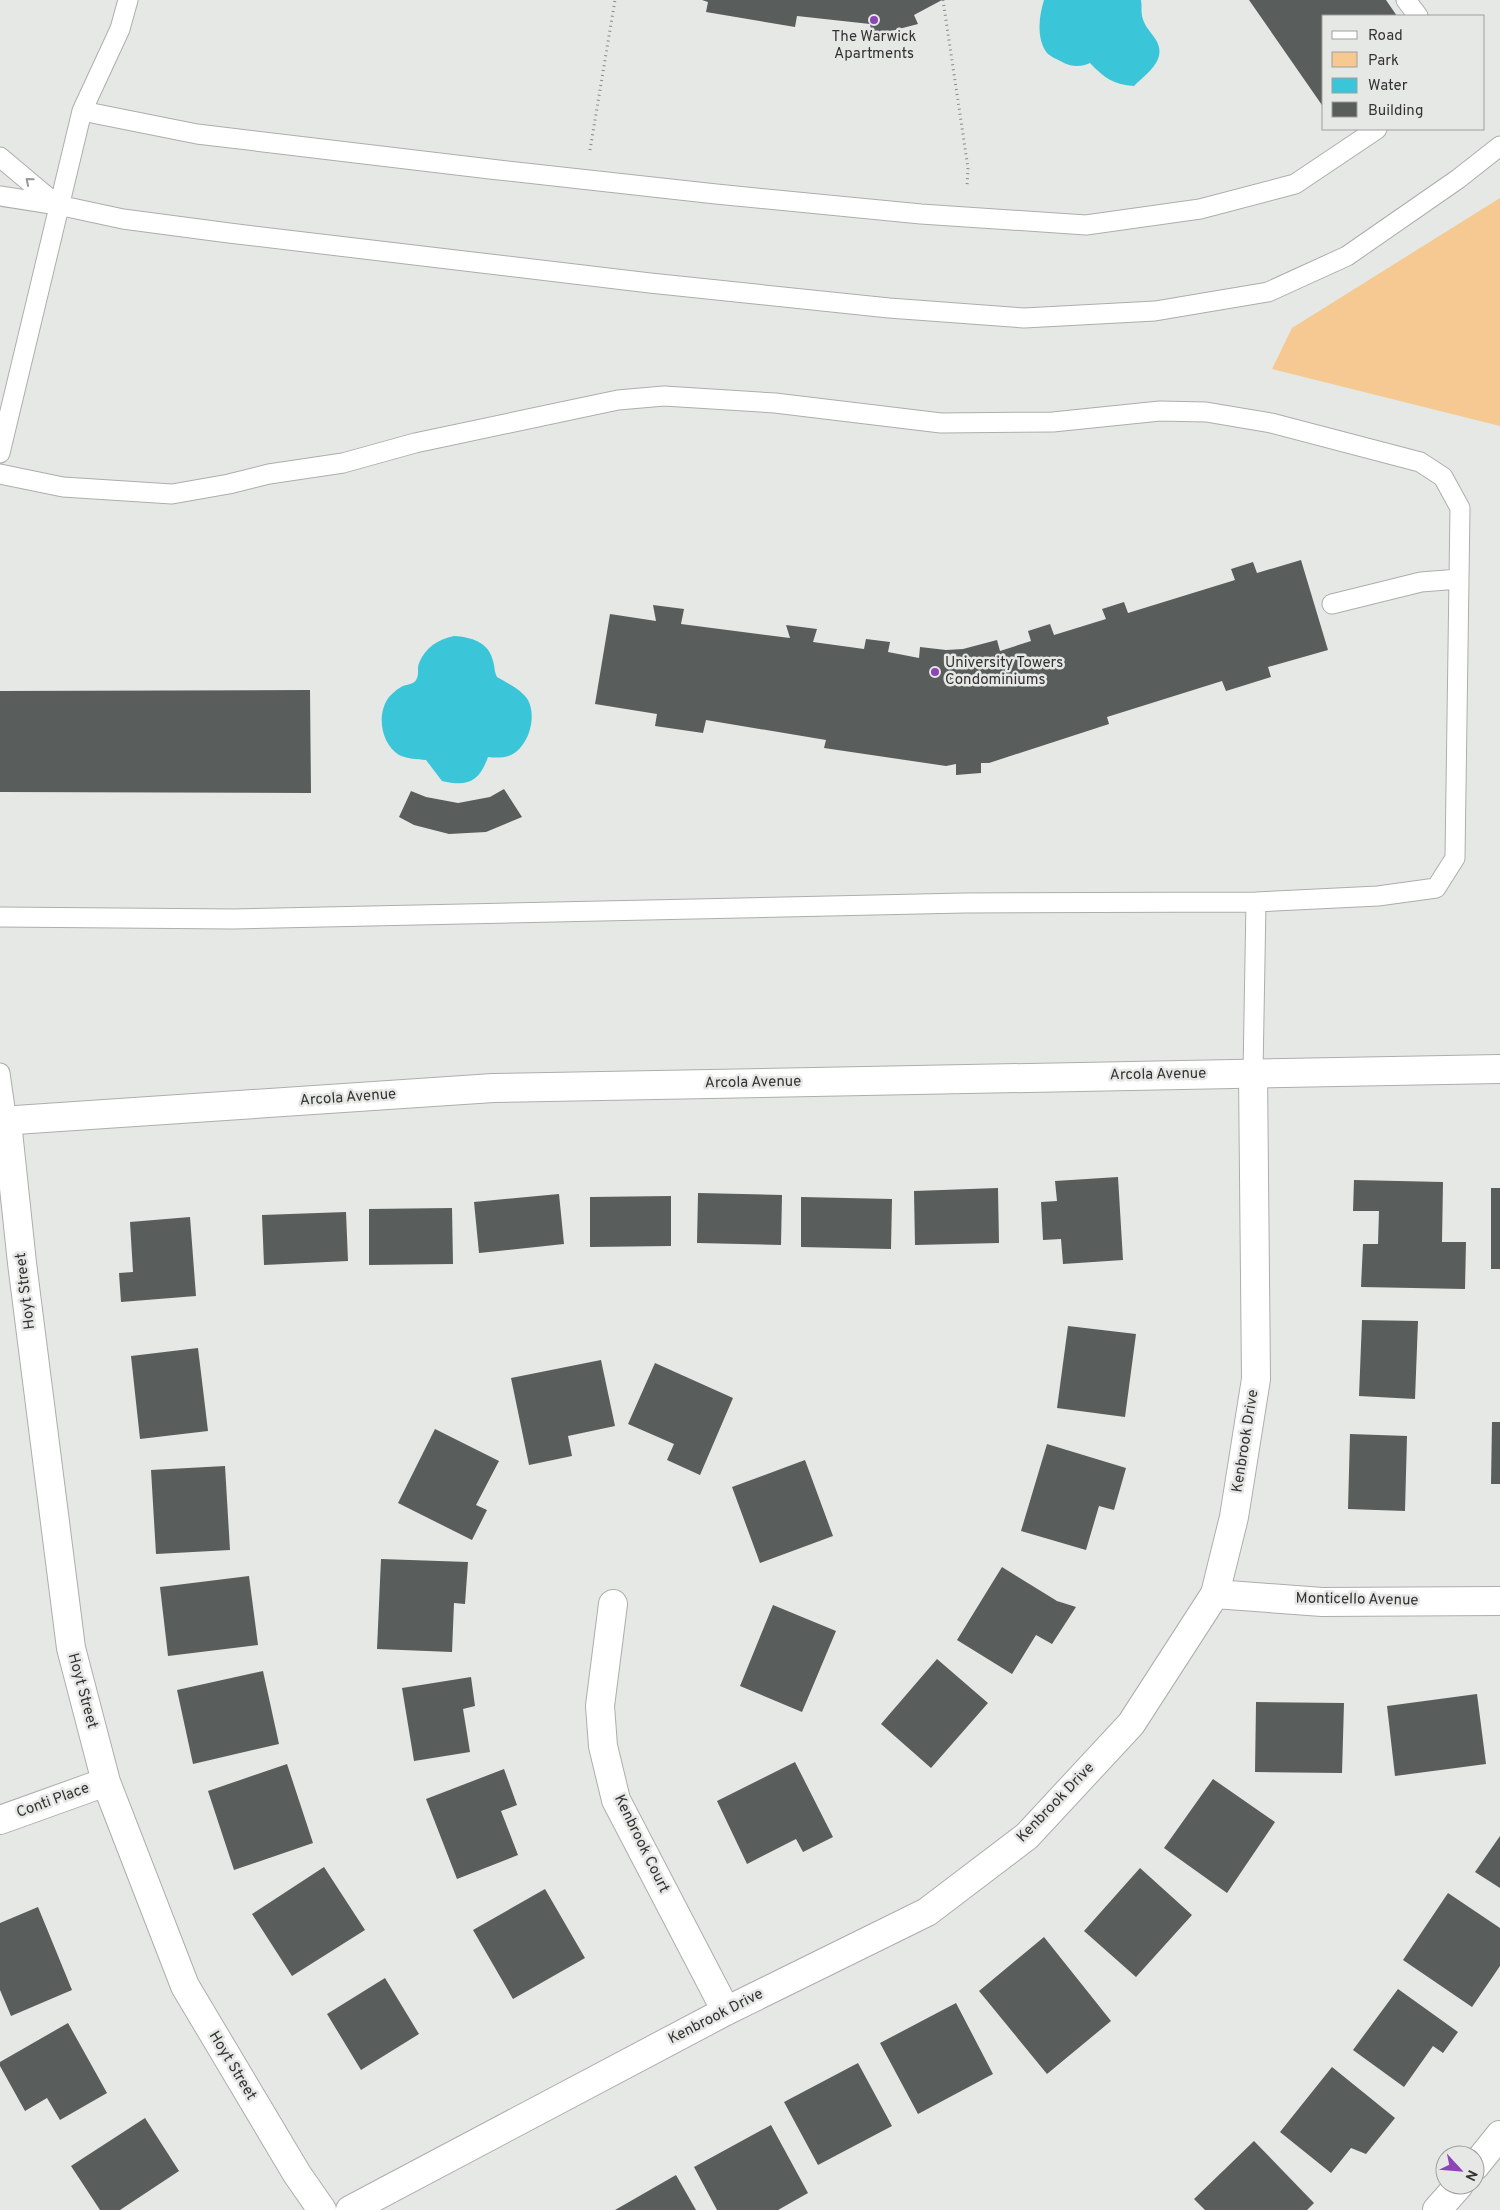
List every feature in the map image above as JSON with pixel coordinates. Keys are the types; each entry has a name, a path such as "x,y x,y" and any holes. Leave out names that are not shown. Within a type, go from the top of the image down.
{"street":[{"name":"Arcola Avenue","path":"2,1124 494,1088 1500,1069"},
{"name":"Kenbrook Drive","path":"350,2210 726,2011 927,1912 1027,1836 1131,1724 1215,1594 1234,1516 1256,1380 1253,1073"},
{"name":"Hoyt Street","path":"2,1124 22,1263 71,1648 106,1782 185,1986 297,2174 322,2210"},
{"name":"Monticello Avenue","path":"1215,1594 1322,1602 1500,1601"},
{"name":"Kenbrook Court","path":"613,1604 600,1706 603,1746 616,1800 726,2011"},
{"name":"Conti Place","path":"0,1820 106,1782"},
{"path":"1485,2154 1500,2135"},
{"path":"1437,2210 1450,2195"}],"lane":[{"path":"0,453 82,111 120,29 128,0"},
{"path":"1406,0 1417,15"},
{"path":"82,111 197,134 499,170 921,214 1086,225 1200,209 1295,184 1376,130"},
{"path":"0,196 123,219 650,283 889,308 1024,318 1155,311 1268,292 1347,256 1458,179 1500,146"},
{"path":"0,157 58,206"},
{"path":"0,474 63,486 172,494 229,484 269,474 344,464 415,443 618,400 664,396 766,403 941,423 1052,422 1160,411 1206,412 1271,422 1420,462 1442,477 1460,508 1454,858 1436,888 1378,896 1256,902 964,903 224,919 0,918"},
{"path":"1332,604 1421,582 1459,579"},
{"path":"1253,1073 1256,902"},
{"path":"0,1073 2,1124"}],"path":[{"path":"594,129 615,0"},
{"path":"943,0 968,168"}],"green space":[{"path":"1500,198 1500,426 1272,369 1292,328"}],"water":[{"path":"1044,0 1141,0 1143,20 1159,47 1159,54 1154,66 1134,86 1121,84 1109,79 1090,63 1074,66 1055,58 1047,53 1041,41 1040,20"},
{"path":"454,636 473,639 488,649 497,677 525,696 531,707 532,714 530,730 523,745 511,755 497,758 488,757 481,772 466,783 442,781 426,760 412,759 399,755 388,744 382,728 383,712 389,697 399,688 416,680 419,663 428,649 443,639"}],"building":[{"name":"The Warwick Apartments","path":"702,0 942,0 914,15 918,24 872,36 870,24 797,16 795,27 706,12 708,2"},
{"path":"1249,0 1386,0 1396,15 1322,15 1322,105"},
{"name":"University Towers Condominiums","path":"1301,560 1328,650 1268,667 1271,677 1226,691 1222,681 1107,717 1109,724 989,763 981,763 981,773 956,775 956,764 946,766 824,748 826,740 706,720 703,733 655,726 657,714 595,704 610,614 656,621 653,605 684,609 681,624 790,638 786,625 817,629 813,642 864,649 866,639 890,642 888,652 919,658 920,647 946,650 963,649 997,640 1000,651 1031,641 1028,631 1050,624 1054,635 1106,619 1102,609 1124,602 1128,613 1235,580 1231,569 1253,562 1257,573"},
{"path":"310,690 311,793 0,792 0,691"},
{"path":"504,789 522,817 486,832 449,834 414,825 399,817 411,791 426,797 458,803 490,797"},
{"path":"1118,1177 1123,1260 1063,1264 1061,1239 1043,1240 1041,1202 1057,1201 1055,1181"},
{"path":"1354,1180 1443,1182 1442,1242 1466,1242 1465,1289 1361,1287 1363,1244 1378,1244 1379,1211 1353,1211"},
{"path":"998,1188 999,1243 915,1245 914,1191"},
{"path":"1491,1188 1500,1188 1500,1269 1491,1269"},
{"path":"698,1193 782,1195 781,1245 697,1243"},
{"path":"559,1194 564,1244 479,1253 474,1202"},
{"path":"671,1196 671,1246 590,1247 590,1197"},
{"path":"801,1197 892,1199 891,1249 801,1247"},
{"path":"452,1208 453,1264 369,1265 369,1209"},
{"path":"346,1212 348,1261 264,1265 262,1215"},
{"path":"190,1217 196,1296 121,1302 119,1273 133,1272 130,1222"},
{"path":"1362,1320 1418,1321 1415,1399 1359,1396"},
{"path":"1068,1326 1136,1334 1125,1417 1057,1408"},
{"path":"198,1348 208,1431 140,1439 131,1356"},
{"path":"601,1360 615,1426 568,1436 572,1456 529,1465 511,1378"},
{"path":"655,1363 733,1398 700,1475 667,1460 674,1444 628,1424"},
{"path":"1492,1422 1500,1422 1500,1484 1491,1484"},
{"path":"435,1429 499,1461 476,1505 487,1510 472,1540 398,1503"},
{"path":"1350,1434 1407,1436 1405,1511 1348,1509"},
{"path":"1047,1444 1126,1468 1114,1510 1099,1506 1086,1550 1021,1531"},
{"path":"805,1460 833,1536 760,1563 732,1487"},
{"path":"225,1466 230,1550 156,1554 151,1470"},
{"path":"381,1559 468,1562 465,1604 454,1603 452,1652 377,1649"},
{"path":"1002,1567 1057,1601 1076,1607 1052,1644 1036,1635 1012,1674 957,1640"},
{"path":"249,1576 258,1645 168,1656 160,1587"},
{"path":"773,1605 836,1631 802,1712 740,1686"},
{"path":"937,1659 988,1703 931,1768 881,1724"},
{"path":"263,1671 279,1744 193,1764 177,1690"},
{"path":"471,1677 475,1706 463,1709 470,1752 414,1761 402,1688"},
{"path":"1477,1694 1486,1764 1395,1776 1387,1706"},
{"path":"1256,1702 1344,1703 1342,1773 1255,1772"},
{"path":"795,1762 833,1837 803,1852 796,1839 747,1864 717,1801"},
{"path":"287,1764 313,1843 234,1870 208,1791"},
{"path":"504,1769 517,1805 501,1811 518,1855 457,1879 426,1799"},
{"path":"1213,1779 1275,1822 1227,1893 1164,1848"},
{"path":"1500,1836 1500,1888 1475,1872"},
{"path":"324,1867 365,1930 292,1976 252,1914"},
{"path":"1140,1868 1192,1915 1136,1977 1084,1931"},
{"path":"545,1889 585,1958 513,1999 473,1930"},
{"path":"1448,1893 1500,1928 1500,1966 1472,2007 1403,1960"},
{"path":"38,1907 72,1990 11,2016 0,1990 0,1923"},
{"path":"1044,1937 1111,2021 1047,2074 979,1991"},
{"path":"385,1978 419,2034 361,2070 327,2014"},
{"path":"1398,1989 1458,2032 1443,2053 1433,2046 1404,2087 1353,2050"},
{"path":"956,2003 993,2074 918,2114 880,2043"},
{"path":"68,2023 107,2093 60,2120 47,2098 25,2111 0,2066 0,2062"},
{"path":"858,2063 892,2126 818,2165 784,2102"},
{"path":"1332,2067 1395,2118 1366,2154 1351,2148 1331,2173 1280,2132"},
{"path":"145,2118 179,2171 120,2210 100,2210 71,2166"},
{"path":"771,2125 808,2193 778,2210 717,2210 694,2167"},
{"path":"1254,2141 1314,2203 1307,2210 1205,2210 1194,2199"},
{"path":"676,2175 696,2210 615,2210"}],"place":[{"name":"The Warwick Apartments","path":"874,20"},
{"name":"University Towers Condominiums","path":"935,672"}]}
